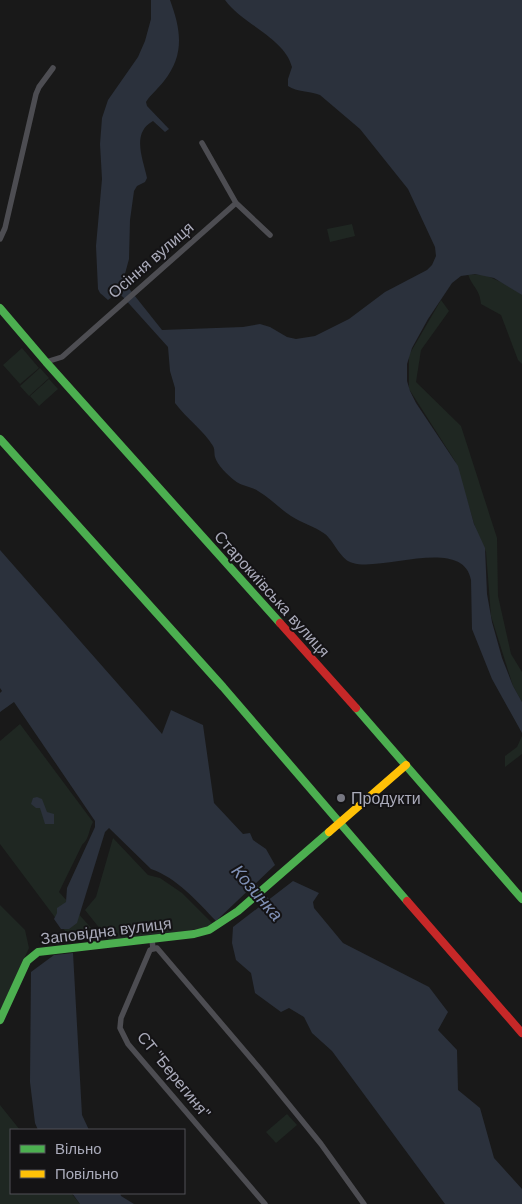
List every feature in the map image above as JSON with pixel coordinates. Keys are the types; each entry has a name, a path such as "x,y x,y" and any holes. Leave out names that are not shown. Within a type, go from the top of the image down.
{"street":[{"path":"0,239 5,228 36,94 39,87 54,68"},
{"path":"202,143 236,203 270,235"},
{"name":"Осіння вулиця","path":"46,362 62,357 236,203"},
{"name":"Старокиївська вулиця","path":"0,308 406,765 522,899"},
{"path":"0,438 223,687 522,1033"},
{"name":"Заповідна вулиця","path":"0,1020 27,961 38,952 194,934 209,930 238,911 406,765"},
{"path":"152,939 153,949 157,948 260,1069 321,1144 364,1204"},
{"name":"СТ \"Берегиня\"","path":"153,949 150,950 121,1018 120,1028 128,1044 153,1075 265,1204"}],"shaded area":[{"path":"151,0 170,0 177,22 179,42 171,71 146,102 147,106 169,129 165,132 153,121 142,132 140,147 147,178 134,191 130,220 129,259 123,281 162,330 243,327 260,324 270,327 287,337 296,339 315,336 349,319 385,292 427,270 432,265 436,256 435,247 408,189 360,129 320,95 288,86 292,67 288,57 272,39 232,9 225,0 522,0 522,295 494,278 475,274 461,276 452,283 428,319 412,348 407,364 407,381 416,403 458,466 474,524 485,548 487,594 492,622 502,658 513,686 522,702 522,733 492,679 472,629 471,580 465,567 453,560 438,558 420,558 366,565 353,563 341,555 325,534 291,516 255,489 236,482 218,463 214,447 209,440 175,403 175,388 170,371 168,347 123,297 117,293 108,300 100,293 98,289 96,246 102,179 100,144 102,118 108,100 138,57 145,41 151,19"},
{"path":"352,224 355,236 330,242 327,229"},
{"path":"468,274 485,275 510,286 522,295 522,364 518,360 501,315 481,304 478,291"},
{"path":"441,300 449,311 421,350 416,382 461,426 497,538 498,596 511,654 522,672 522,702 513,686 491,616 486,552 476,530 455,461 409,389 409,355"},
{"path":"22,348 39,368 20,384 3,365"},
{"path":"40,368 49,378 29,396 20,386"},
{"path":"49,379 58,389 39,406 30,396"},
{"path":"0,550 162,734 171,710 203,725 214,803 243,834 250,833 253,840 266,849 275,865 216,921 178,884 151,869 109,828 105,832 77,923 69,929 61,929 54,919 57,908 66,902 67,888 95,827 95,821 14,702 0,712 0,693 2,691 0,688"},
{"path":"20,724 93,822 86,840 59,892 101,939 72,940 0,844 0,741"},
{"path":"522,736 522,754 505,767 505,756 517,747"},
{"path":"33,798 42,799 47,812 54,814 54,824 45,824 40,808 36,808 31,804"},
{"path":"113,838 148,875 160,878 182,893 212,923 205,928 146,937 109,940 85,910 96,897"},
{"path":"293,881 319,893 313,902 314,908 343,943 429,987 448,1012 438,1030 457,1050 458,1090 480,1108 494,1158 522,1189 522,1204 445,1204 332,1051 312,1033 304,1017 289,1008 281,1012 255,993 251,973 236,960 232,943 233,927"},
{"path":"0,905 25,930 29,948 0,1011"},
{"path":"73,953 82,1115 89,1129 38,1129 35,1123 30,1082 31,972 54,955"},
{"path":"0,1105 19,1129 10,1129 10,1194 72,1194 80,1204 0,1204"},
{"path":"287,1114 297,1125 276,1143 266,1132"},
{"path":"73,1194 120,1194 134,1204 80,1204"}],"waterway":[{"name":"Козинка","path":"242,876 274,913"}],"traffic: fast":[{"path":"0,308 280,623"},
{"path":"0,439 223,687 407,901"},
{"path":"356,708 522,899"},
{"path":"0,1020 27,961 38,952 194,934 209,930 238,911 329,832"}],"traffic: slow":[{"path":"329,832 406,765"}],"traffic: jam":[{"path":"280,623 356,708"},
{"path":"407,901 522,1033"}],"place":[{"name":"Продукти","path":"341,798"}]}
